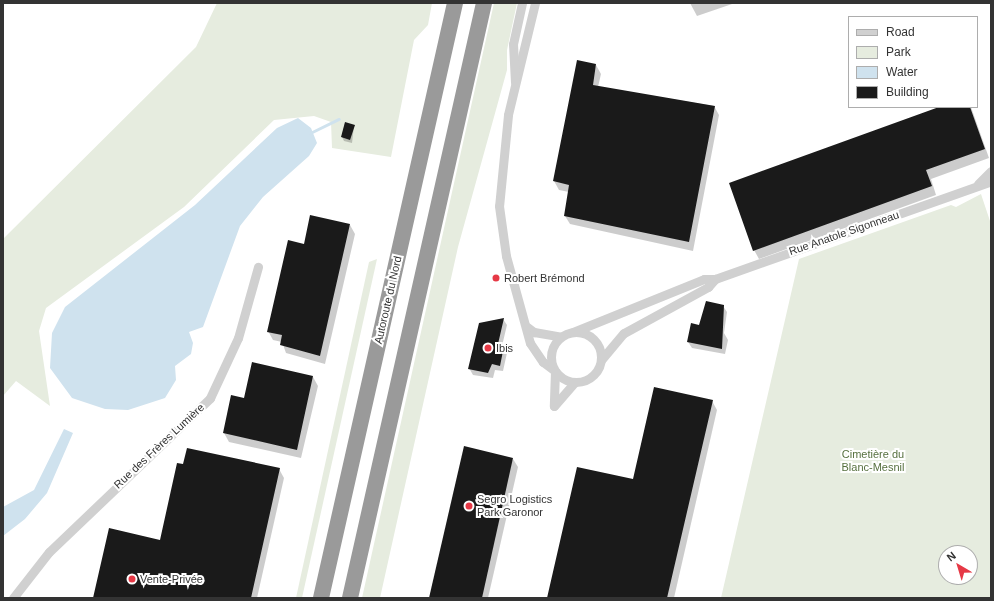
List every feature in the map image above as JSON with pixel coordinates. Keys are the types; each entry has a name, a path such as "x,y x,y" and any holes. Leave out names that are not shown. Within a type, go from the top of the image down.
{"highway":[{"path":"441,60 440,30 444,3"},
{"name":"Autoroute du Nord","path":"322,598 441,60 455,3"},
{"path":"350,598 484,3"}],"street":[{"path":"515,82 513,44 522,3"},
{"path":"535,3 531,24 515,82 502,153 499,206 508,265 527,327 530,343 543,362 574,382"},
{"path":"518,22 531,24"},
{"name":"Rue Anatole Sigonneau","path":"974,188 991,171"},
{"name":"Rue Anatole Sigonneau","path":"573,332 704,279 715,279 991,181"},
{"name":"Rue des Frères Lumière","path":"13,598 49,552 210,398 238,338 258,267"},
{"name":"Rue Anatole Sigonneau","path":"601,360 624,333 708,287 715,279"},
{"path":"527,327 534,332 561,337"},
{"path":"573,332 594,339 601,360 589,379 574,382 554,406 555,371 552,349 561,337 573,332"}],"green space":[{"path":"217,3 432,3 428,25 414,40 391,157 332,148 331,122 314,116 274,120 184,207 46,308 39,331 50,406 16,381 3,396 3,239 196,47"},
{"path":"494,3 517,3 507,50 507,70 458,247 380,598 362,598"},
{"name":"Cimetière du Blanc-Mesnil","path":"981,194 991,224 991,598 721,598 799,259 951,205 956,207"},
{"path":"377,259 302,598 296,598 369,262"}],"water":[{"path":"298,118 311,128 317,143 309,156 263,197 240,226 203,327 189,332 193,343 191,354 175,366 176,380 165,398 128,410 105,409 72,398 50,368 52,333 65,307 195,205 277,128"},
{"path":"64,429 73,433 47,493 25,519 3,536 3,507 34,490"}],"building":[{"path":"577,60 596,64 593,85 715,106 689,242 564,216 569,185 553,181"},
{"path":"936,108 970,108 985,149 926,170 932,186 753,251 729,183"},
{"path":"345,122 355,125 350,140 341,137"},
{"path":"310,215 350,224 320,356 280,345 282,335 267,332 288,240 304,244"},
{"path":"706,301 724,305 722,349 687,342 691,323 699,325"},
{"name":"Ibis","path":"504,318 498,344 504,346 500,366 492,364 488,373 468,369 479,323"},
{"path":"252,362 313,376 297,450 223,433 231,395 244,398"},
{"path":"654,387 713,400 667,598 547,598 577,467 633,479"},
{"path":"464,446 513,458 482,598 429,598"},
{"path":"187,448 280,468 251,598 93,598 109,528 160,540 177,463 183,464"}],"waterway":[{"path":"310,133 339,119"}],"place":[{"name":"Robert Brémond","path":"496,278"},
{"name":"Ibis","path":"488,348"},
{"name":"Segro Logistics Park Garonor","path":"469,506"},
{"name":"Vente-Privée","path":"132,579"}]}
